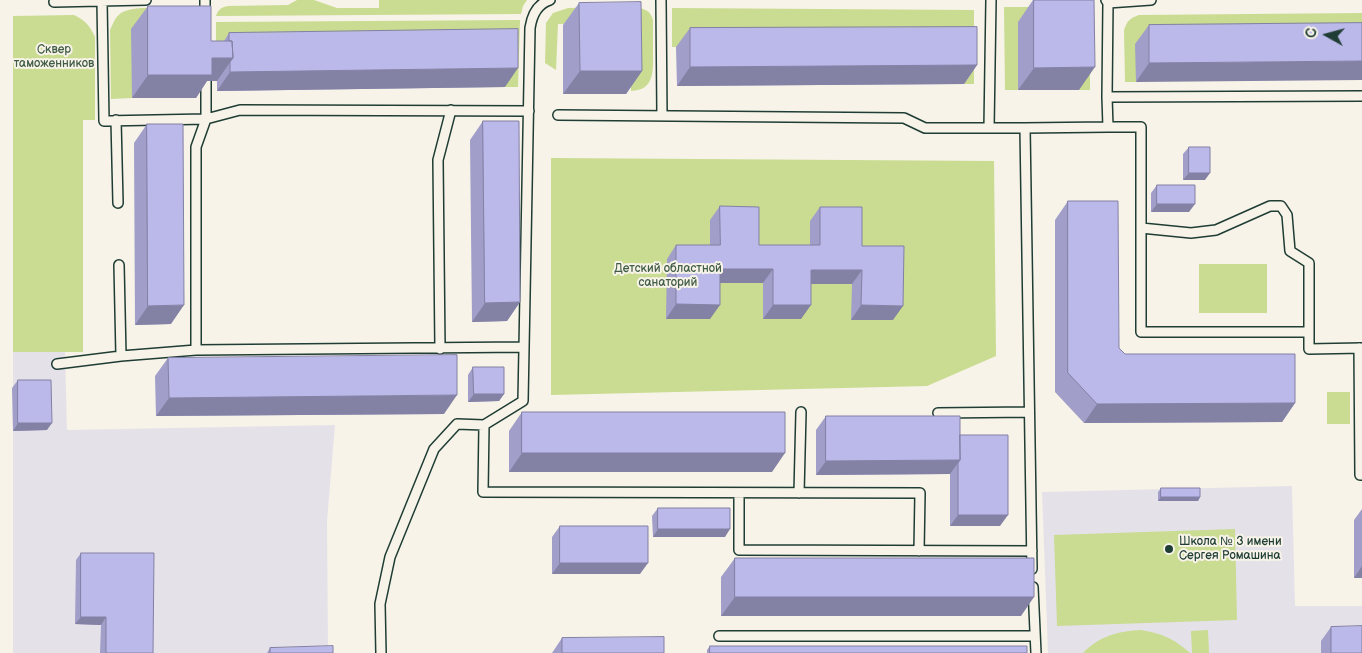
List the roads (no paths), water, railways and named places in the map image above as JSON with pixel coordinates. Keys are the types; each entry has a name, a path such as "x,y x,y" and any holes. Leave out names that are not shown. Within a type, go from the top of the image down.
{"lane":[{"path":"54,2 146,0"},
{"path":"205,0 205,28"},
{"path":"381,653 380,604 390,557 434,449 457,424 484,425 523,402 530,28 532,17 538,8 550,0"},
{"path":"661,0 662,116"},
{"path":"989,128 991,0"},
{"path":"1108,127 1107,1 1151,0"},
{"path":"102,1 104,121 206,119 240,110 529,111"},
{"path":"196,350 196,146 206,119 206,81"},
{"path":"1107,97 1362,96"},
{"path":"440,349 438,160 451,110"},
{"path":"558,115 904,118 925,128 1140,127 1141,332 1309,332"},
{"path":"116,120 118,202"},
{"path":"1025,128 1029,412 1036,653"},
{"path":"1141,228 1191,233 1216,230 1270,206 1280,206 1287,215 1290,251 1309,263 1309,349 1361,348 1360,475 1362,475"},
{"path":"119,265 121,356"},
{"path":"56,364 196,350 524,347"},
{"path":"799,493 801,412"},
{"path":"938,412 1029,412"},
{"path":"484,425 483,492 920,493 919,550"},
{"path":"739,493 739,550 1032,551"},
{"path":"719,636 1035,636"}],"place":[{"name":"Школа № 3 имени Сергея Ромашина","path":"1169,549"}],"park label":[{"name":"Сквер таможенников","path":"54,57"},
{"name":"Детский областной санаторий","path":"668,276"}]}
